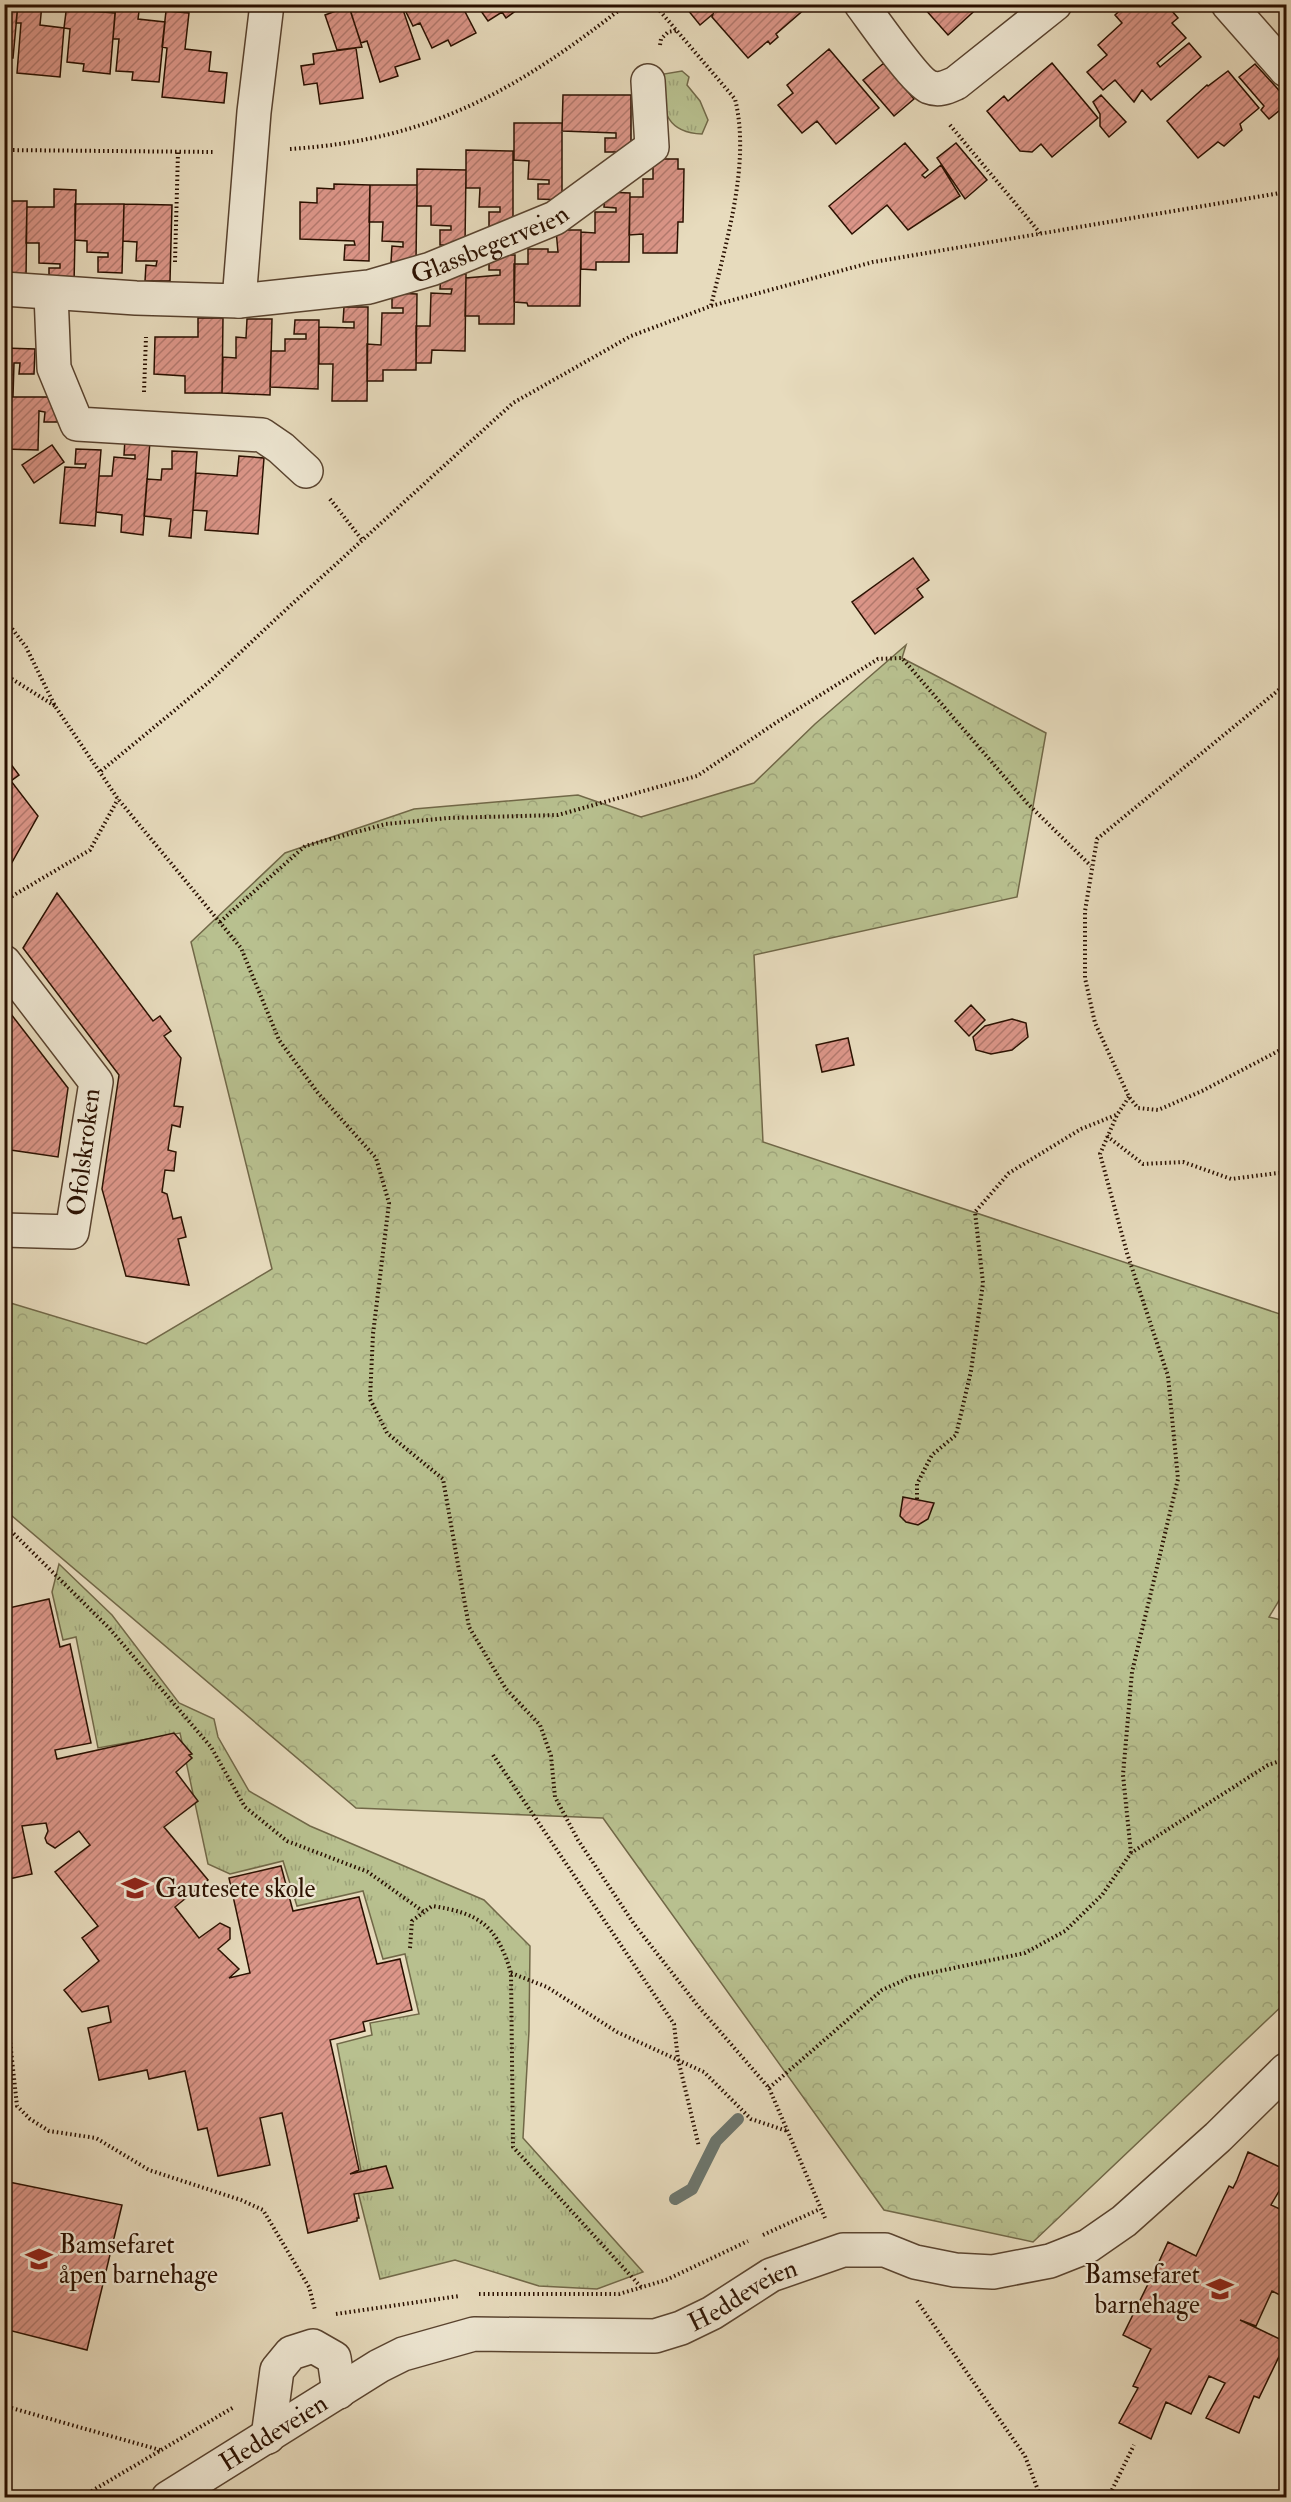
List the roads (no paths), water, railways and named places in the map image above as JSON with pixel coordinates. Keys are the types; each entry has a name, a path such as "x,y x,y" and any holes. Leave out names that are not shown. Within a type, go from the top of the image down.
{"street":[{"path":"239,302 251,152 267,4"},
{"path":"861,4 927,86 939,89 956,83 1055,4"},
{"path":"1228,4 1287,70"},
{"name":"Glassbegerveien","path":"4,290 239,302 369,287 431,269 555,218 652,147 648,81"},
{"path":"51,294 54,368 76,424 262,435 281,448 306,471"},
{"name":"Ofolskroken","path":"4,962 96,1082 72,1232 4,1230"},
{"name":"Heddeveien","path":"168,2498 404,2354 474,2334 654,2336 681,2328 712,2313 771,2275 843,2250 885,2250 915,2262 955,2270 993,2272 1050,2261 1088,2246 1124,2221 1218,2137 1287,2070"},
{"path":"268,2437 277,2370 291,2353 314,2346 334,2358 339,2392"}],"waterway":[{"path":"675,2199 692,2189 716,2141 738,2119"}],"place":[{"name":"Gautesete skole","path":"135,1888"},
{"name":"Bamsefaret åpen barnehage","path":"39,2259"},
{"name":"Bamsefaret barnehage","path":"1220,2289"}]}
